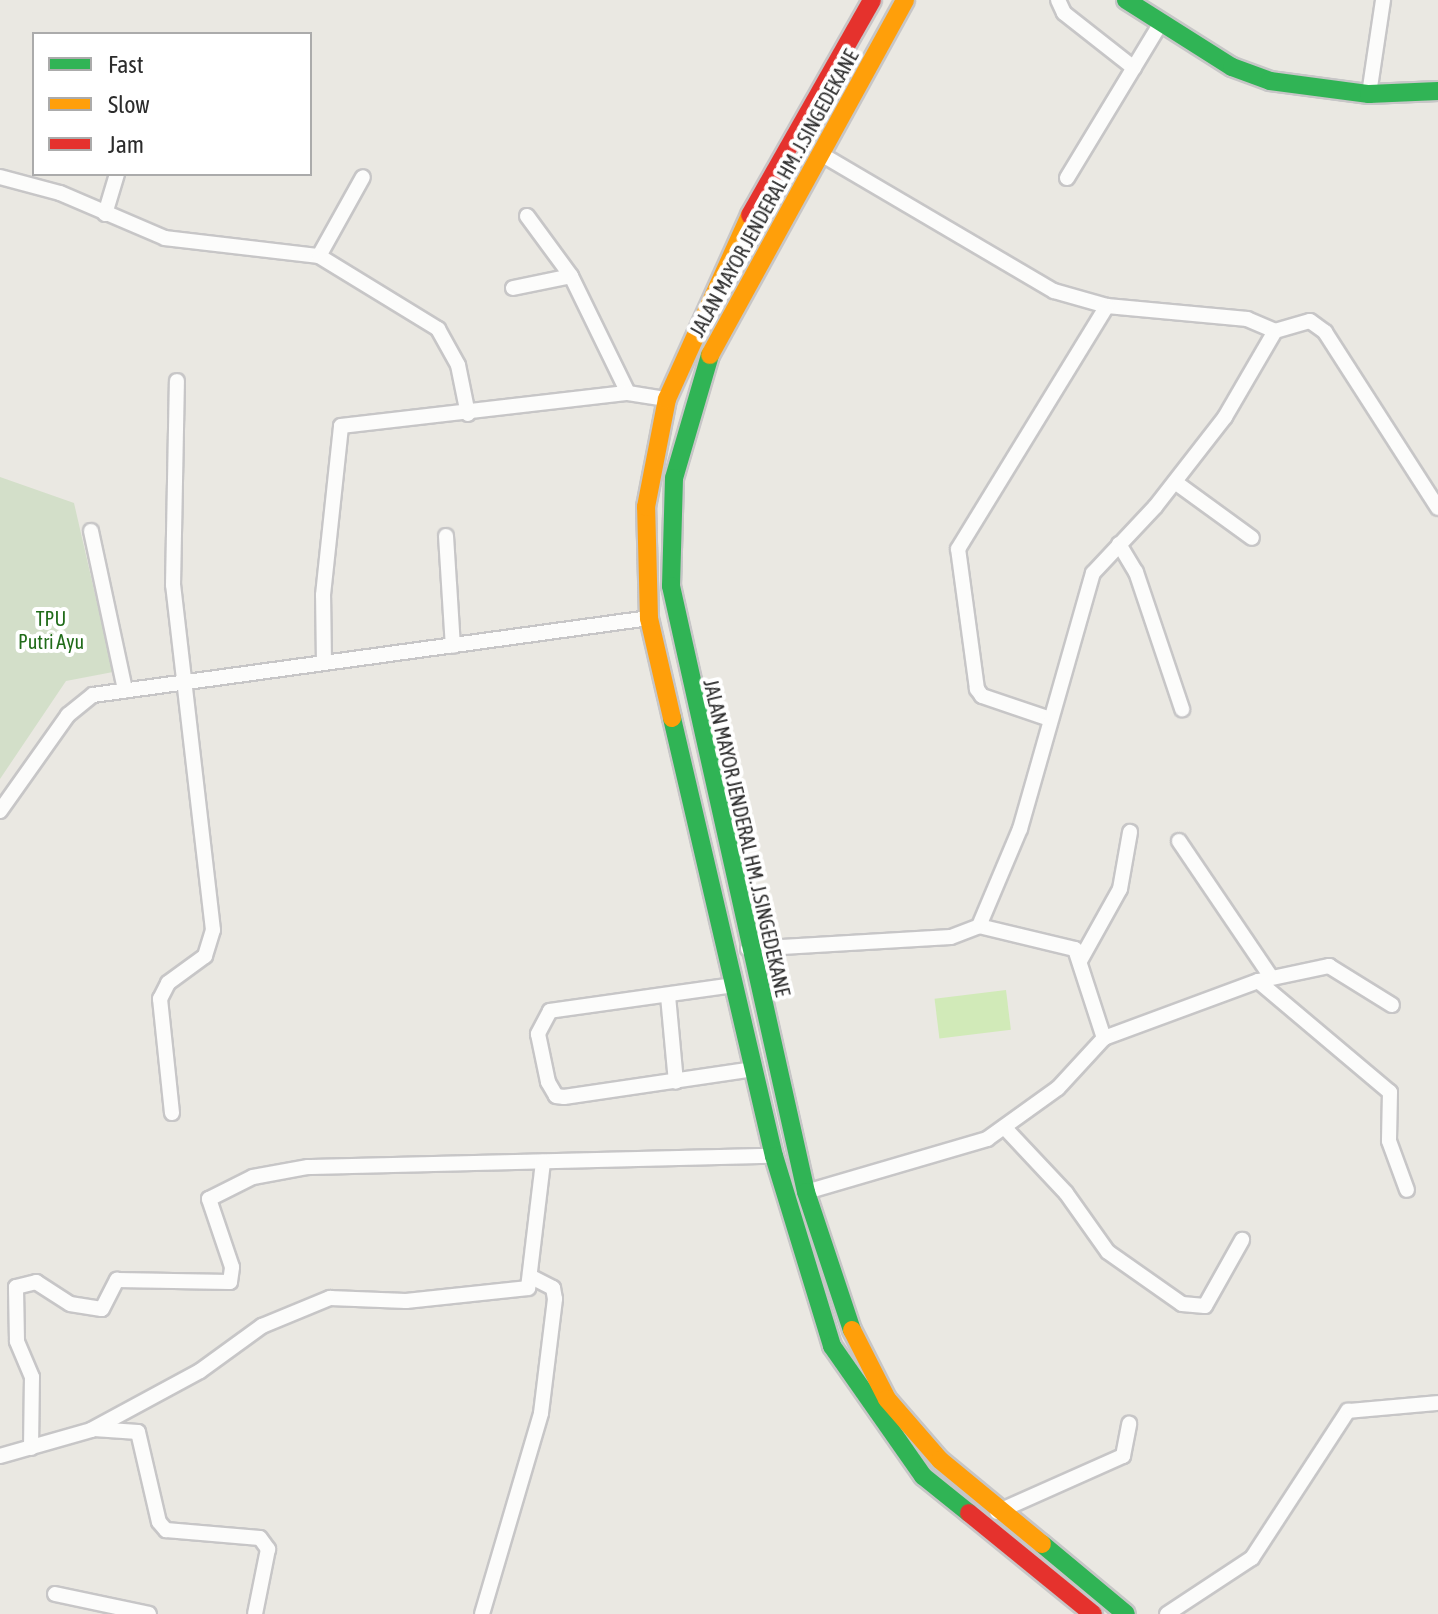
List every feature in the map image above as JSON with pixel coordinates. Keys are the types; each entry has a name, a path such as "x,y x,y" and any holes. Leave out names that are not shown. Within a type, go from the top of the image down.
{"main road":[{"name":"JALAN MAYOR JENDERAL HM. J.SINGEDEKANE","path":"872,0 737,237 667,399 646,507 649,618 774,1156 832,1346 884,1426 933,1485 1087,1613"},
{"name":"JALAN MAYOR JENDERAL HM. J.SINGEDEKANE","path":"905,0 706,362 674,478 671,586 722,833 806,1192 860,1355 887,1399 940,1460 997,1512 1126,1614"},
{"path":"1126,0 1232,67 1270,81 1369,94 1438,91"},
{"path":"689,798 713,792"},
{"path":"698,837 722,833"}],"street":[{"path":"1058,0 1064,13 1134,68"},
{"path":"1369,94 1383,0"},
{"path":"1067,178 1161,23"},
{"path":"821,154 1038,285 1107,306 1247,319 1275,331"},
{"path":"105,214 116,176"},
{"path":"0,177 165,238 319,256 438,329 458,365 468,414"},
{"path":"319,256 363,177"},
{"path":"527,216 571,276 628,393"},
{"path":"513,288 571,276"},
{"path":"1050,719 982,696 977,689 958,549 1107,306"},
{"path":"979,926 1020,829 1086,589 1104,555 1119,544 1175,482 1225,417 1275,331 1295,322 1319,325 1438,508"},
{"path":"172,1113 160,999 168,983 205,956 213,930 180,681 173,585 177,381"},
{"path":"324,663 323,595 338,429 628,393 667,399"},
{"path":"1175,482 1252,538"},
{"path":"91,531 125,690"},
{"path":"446,536 453,646"},
{"path":"1119,544 1136,572 1182,709"},
{"path":"0,811 80,702 125,690 180,681 649,618"},
{"path":"1081,959 1120,889 1130,832"},
{"path":"1179,841 1264,979 1390,1092 1389,1141 1407,1190"},
{"path":"748,949 951,937 979,926 1068,944 1081,959 1104,1038"},
{"path":"806,1192 968,1147 1005,1128 1058,1088 1104,1038 1264,979 1329,966 1392,1005"},
{"path":"734,985 668,996 571,1003 550,1011 538,1034 556,1096 754,1069"},
{"path":"668,996 676,1082"},
{"path":"1005,1128 1066,1193 1108,1252 1182,1304 1205,1306 1242,1240"},
{"path":"31,1448 32,1377 17,1341 16,1287 36,1282 70,1304 102,1309 117,1280 230,1282 232,1267 209,1199 267,1172 774,1156"},
{"path":"0,1456 91,1430 304,1306 342,1295 406,1301 517,1291 533,1278 543,1162"},
{"path":"482,1614 541,1413 555,1299 553,1288 533,1278"},
{"path":"1167,1614 1252,1558 1348,1411 1438,1403"},
{"path":"997,1512 1123,1456 1129,1424"},
{"path":"91,1430 138,1432 159,1522 166,1530 260,1538 268,1549 255,1614"},
{"path":"55,1594 149,1614"}],"green space":[{"name":"TPU Putri Ayu","path":"0,477 74,503 113,672 66,681 0,779"},
{"path":"1006,990 1011,1030 939,1038 935,999"}],"traffic: fast":[{"path":"1126,0 1232,67 1270,81 1369,94 1438,91"},
{"path":"710,355 674,478 671,586 806,1192 852,1330"},
{"path":"672,718 774,1156 832,1346 923,1476 969,1513"},
{"path":"1042,1544 1126,1614"}],"traffic: slow":[{"path":"710,355 905,0"},
{"path":"672,718 649,618 646,507 667,399 750,215"},
{"path":"852,1330 887,1399 940,1460 1042,1544"}],"traffic: jam":[{"path":"750,215 872,0"},
{"path":"969,1513 1093,1614"}]}
